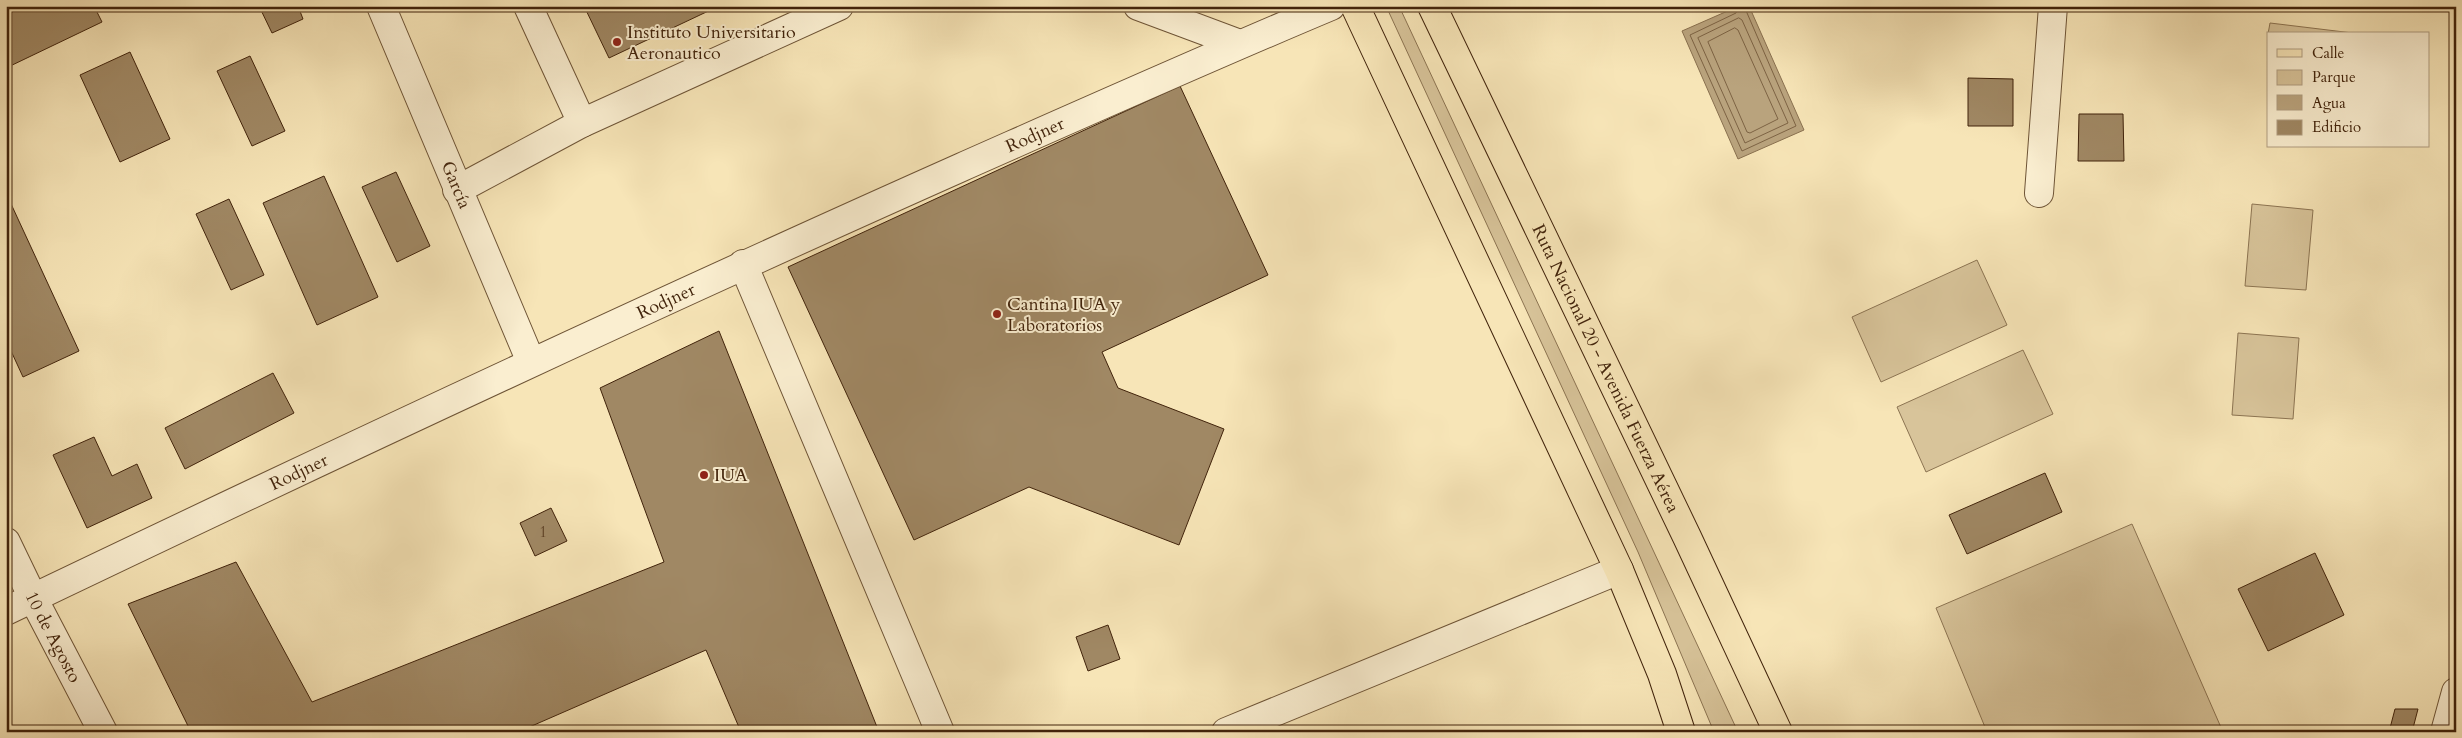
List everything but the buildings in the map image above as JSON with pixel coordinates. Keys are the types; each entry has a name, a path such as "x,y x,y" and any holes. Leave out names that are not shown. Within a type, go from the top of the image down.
{"main road":[{"path":"1355,6 1619,570 1662,674 1681,732"},
{"name":"Ruta Nacional 20 - Avenida Fuerza Aérea","path":"1432,6 1687,537 1778,732"}],"street":[{"name":"García","path":"381,6 531,362"},
{"path":"528,6 582,123"},
{"path":"457,190 582,123 839,6"},
{"path":"1138,6 1240,44"},
{"name":"Rodjner","path":"6,611 531,362 743,264 1240,44 1331,6"},
{"path":"2039,193 2053,6"},
{"path":"743,264 940,732"},
{"name":"10 de Agosto","path":"6,542 103,732"},
{"path":"1226,732 1619,570"},
{"path":"2446,732 2456,692"}],"green space":[{"path":"1386,6 1399,6 1738,732 1714,732 1638,552"},
{"path":"2270,23 2344,32 2268,32"},
{"path":"2252,204 2313,210 2306,290 2245,286"},
{"path":"1977,260 2007,325 1881,382 1852,317"},
{"path":"2238,333 2299,338 2293,419 2232,415"},
{"path":"2023,350 2053,414 1926,472 1897,407"},
{"path":"2132,524 2223,732 1987,732 1936,608"}],"water":[{"path":"1739,6 1749,6 1804,130 1738,159 1682,31"}],"place":[{"name":"Instituto Universitario Aeronautico","path":"617,42"},
{"name":"Cantina IUA y Laboratorios","path":"997,314"},
{"name":"IUA","path":"704,475"}]}
